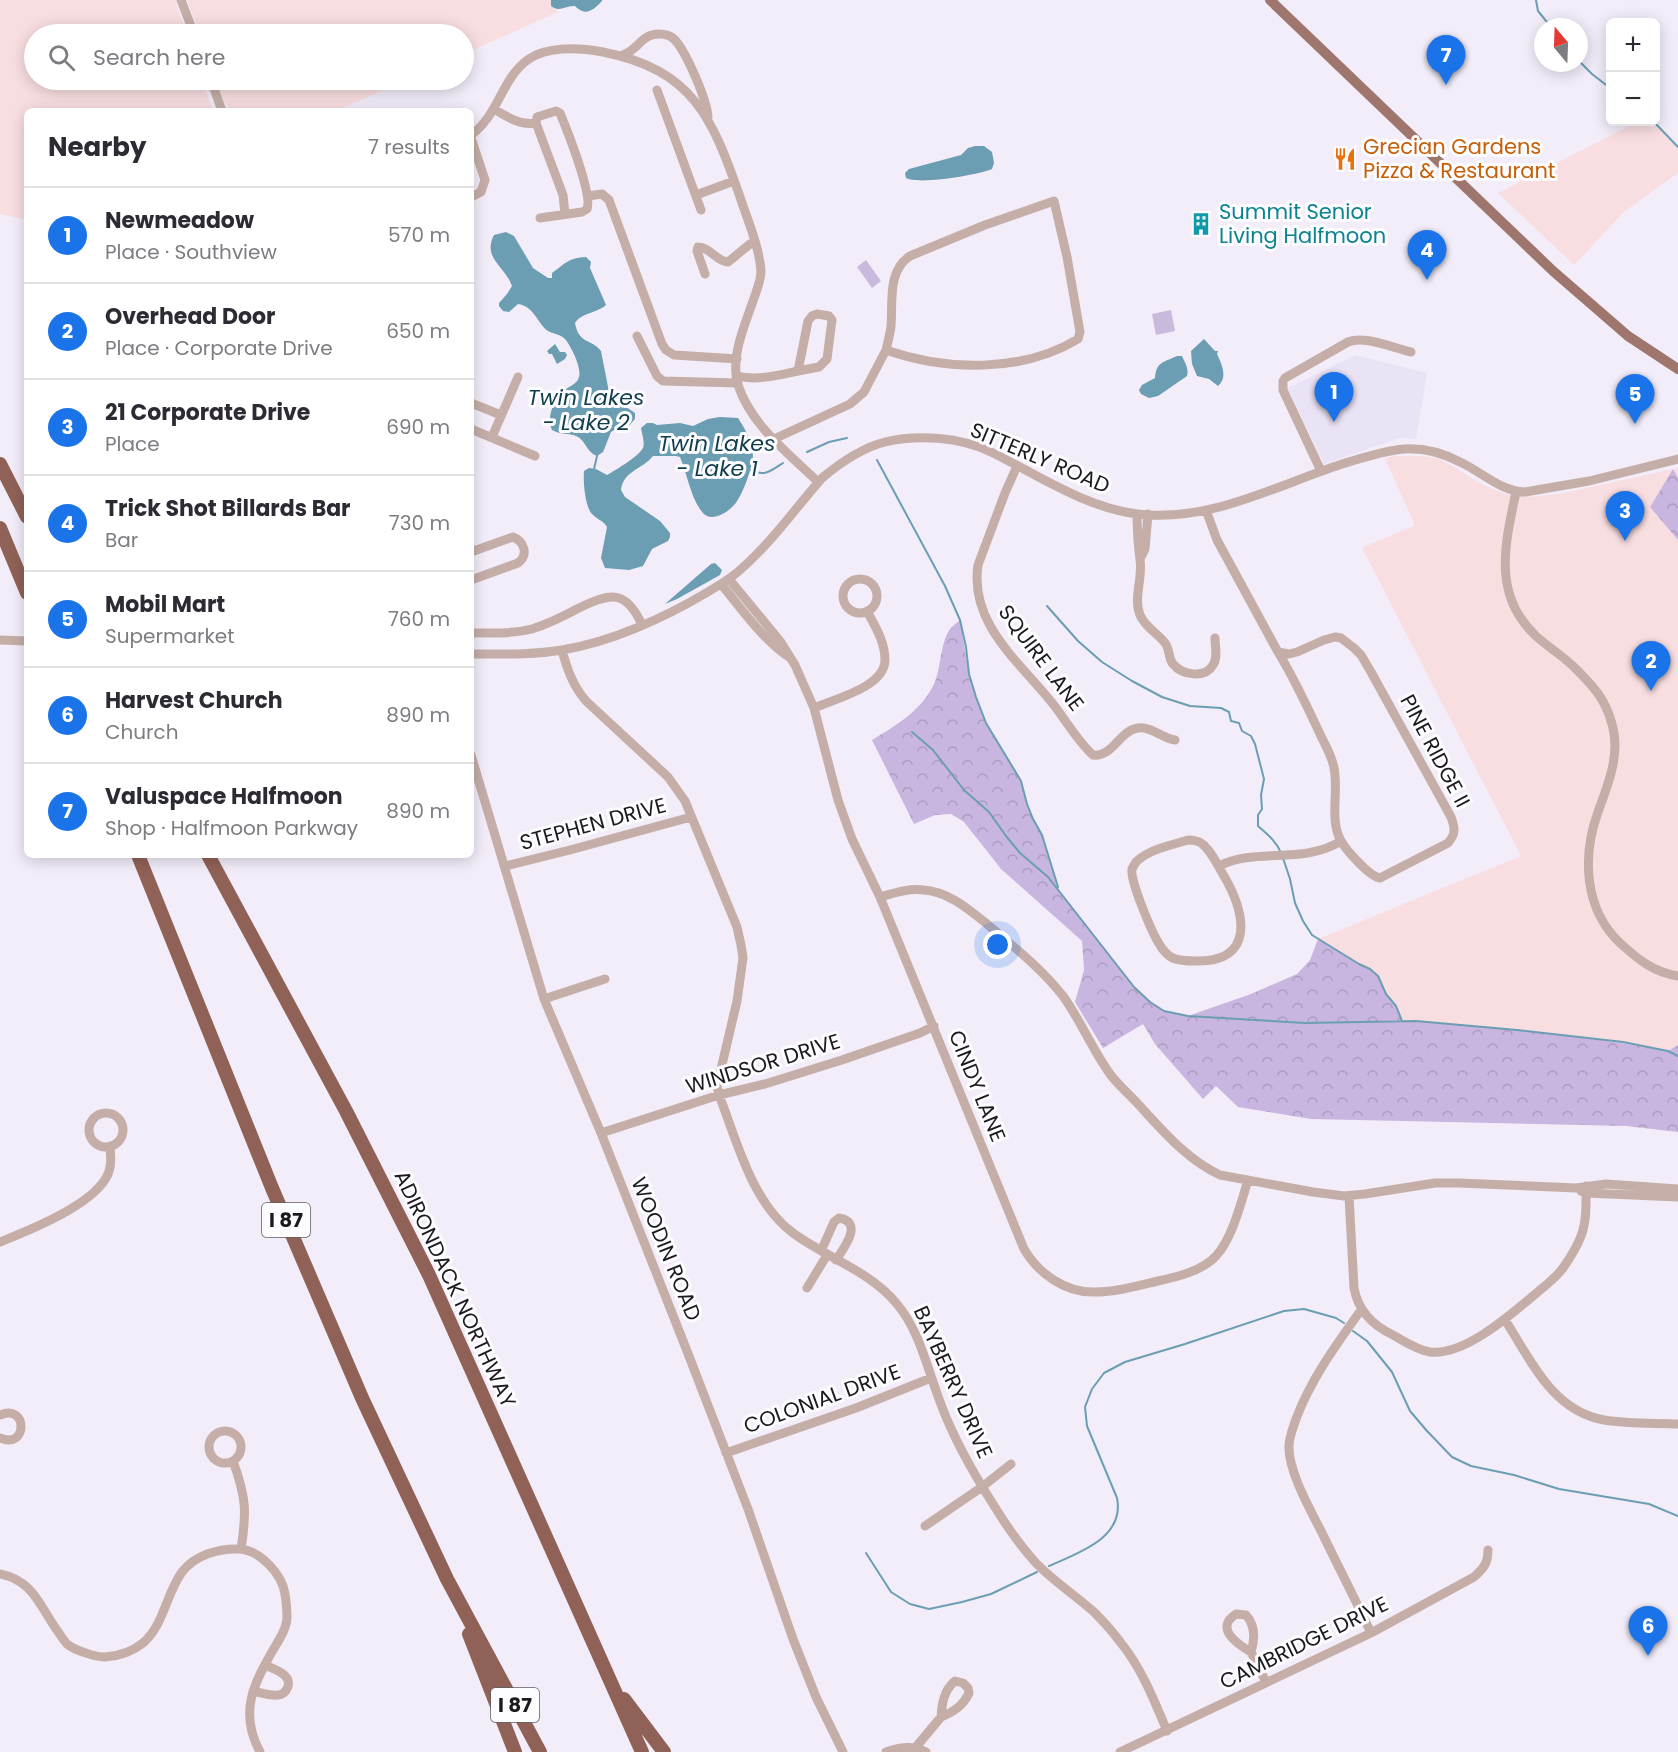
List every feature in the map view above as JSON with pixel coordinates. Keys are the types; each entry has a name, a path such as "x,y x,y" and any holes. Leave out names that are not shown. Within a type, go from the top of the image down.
{"highway":[{"path":"0,464 24,511"},
{"path":"0,528 24,585"},
{"name":"I 87","path":"139,858 272,1188 362,1398 447,1579 540,1752"},
{"name":"ADIRONDACK NORTHWAY","path":"210,858 346,1111 429,1275 642,1752"},
{"path":"447,1579 515,1752"},
{"path":"606,1674 664,1752"}],"main road":[{"path":"1270,0 1553,271 1628,336 1678,369"}],"street":[{"path":"181,0 190,24"},
{"path":"621,56 649,35 660,34 671,37 679,45 701,89 708,112 708,122"},
{"path":"474,133 494,109 515,71 534,56 558,49 621,56 655,69 683,87 696,100 718,141 734,181 759,259 760,281 736,359 737,379 742,395 759,424 818,482"},
{"path":"215,90 221,108"},
{"path":"657,90 701,210"},
{"path":"494,109 522,123 536,123"},
{"path":"540,218 582,212 589,204 559,112 556,111 537,117 536,123 563,195 565,214"},
{"path":"474,145 485,180 481,192 474,196"},
{"path":"696,195 734,181"},
{"path":"588,196 602,194 609,200 666,350 674,355 736,359"},
{"path":"774,439 850,404 864,392 886,350 891,328 894,280 898,267 903,261 980,227 1054,201 1067,257 1080,332 1078,339 1037,356 997,364 969,365 938,362 908,358 886,350"},
{"path":"705,274 697,253 698,247 704,248 724,262 731,260 750,244 755,243"},
{"path":"637,336 657,376 663,381 760,378 798,371 819,367 827,359 832,323 829,316 817,314 809,318 798,371"},
{"path":"1321,471 1283,390 1285,378 1357,339 1411,352"},
{"path":"492,437 518,377"},
{"path":"474,404 501,415"},
{"path":"474,430 535,456"},
{"name":"SITTERLY ROAD","path":"474,654 562,650 595,642 682,607 725,581 766,544 818,482 848,459 885,442 914,438 966,443 990,452 1077,496 1120,511 1137,514 1206,510 1227,506 1321,471 1387,451 1424,449 1461,462 1516,492"},
{"path":"1678,459 1588,481 1516,492 1506,541 1504,568 1508,593 1517,614 1535,635 1568,661 1595,687 1612,725 1614,760 1589,845 1588,873 1594,905 1610,933 1635,956 1661,973 1678,976"},
{"name":"SQUIRE LANE","path":"1017,466 978,566 977,597 989,625 1009,653 1091,753 1096,756 1103,753 1129,731 1137,728 1147,729 1167,739 1175,740"},
{"path":"1206,510 1221,547 1299,687 1334,768 1336,828 1341,841 1318,851 1232,860 1219,866"},
{"path":"1137,514 1140,560 1139,613 1146,624 1166,644 1173,664 1184,672 1200,674 1213,666 1215,638"},
{"path":"1140,560 1145,549 1148,514"},
{"path":"474,551 513,537 521,543 525,555 518,563 474,579"},
{"name":"CINDY LANE","path":"725,581 780,640 814,708 838,800 852,839 880,897 1024,1249 1031,1261 1041,1272 1055,1281 1081,1291 1094,1293 1166,1279 1199,1268 1218,1254 1234,1225 1248,1180"},
{"path":"474,633 518,632 534,628 556,620 593,601 611,596 630,604 642,625"},
{"path":"814,708 863,688 881,674 885,660 883,647 867,611"},
{"name":"PINE RIDGE II","path":"1278,652 1289,654 1297,652 1335,637 1341,638 1354,648 1365,662 1409,738 1451,817 1454,827 1454,834 1448,843 1380,878 1372,875 1341,841"},
{"path":"0,640 23,641"},
{"name":"BAYBERRY DRIVE","path":"562,650 569,676 586,701 668,777 685,801 737,927 743,958 737,1001 717,1086 753,1183 768,1208 792,1232 877,1284 898,1305 915,1334 961,1450 982,1487 1010,1531 1036,1562 1094,1612 1122,1644 1147,1684 1167,1731"},
{"name":"WOODIN ROAD","path":"474,765 544,999 601,1133 726,1453 816,1697 843,1752"},
{"name":"STEPHEN DRIVE","path":"505,866 691,817"},
{"path":"1192,840 1204,846 1219,866 1233,891 1241,917 1241,927 1235,947 1230,954 1216,960 1176,960 1163,951 1146,917 1132,875 1133,867 1140,859 1154,852 1192,840"},
{"path":"880,897 914,890 936,892 948,895 980,919 1025,956 1051,982 1064,998 1111,1075 1164,1132 1192,1158 1208,1170 1220,1175 1313,1192 1349,1196 1435,1183 1459,1183 1576,1188 1678,1197"},
{"path":"544,999 605,979"},
{"name":"WINDSOR DRIVE","path":"601,1133 719,1095 765,1084 842,1060 934,1026"},
{"path":"0,1242 61,1215 97,1190 107,1177 111,1165 110,1146"},
{"path":"1586,1189 1606,1184 1678,1189"},
{"path":"1349,1196 1354,1288 1361,1310 1368,1319 1386,1332 1418,1348 1431,1352 1443,1352 1457,1348 1505,1320 1563,1269 1582,1235 1585,1222 1586,1189"},
{"path":"807,1288 828,1256"},
{"path":"1361,1310 1330,1353 1302,1403 1289,1446 1290,1461 1307,1503 1371,1633"},
{"path":"1505,1320 1548,1386 1561,1401 1575,1411 1605,1420 1678,1424"},
{"name":"COLONIAL DRIVE","path":"726,1453 856,1408 931,1378"},
{"path":"0,1415 7,1413 15,1415 21,1425 20,1434 13,1439 0,1438"},
{"path":"233,1461 243,1488 245,1504 241,1549"},
{"path":"925,1526 1011,1464"},
{"path":"0,1574 20,1580 33,1592 66,1643 80,1652 103,1657 125,1654 143,1643 158,1624 170,1593 183,1570 199,1557 215,1551 241,1549 263,1559 277,1573 284,1590 287,1618 281,1637 255,1682 250,1704 250,1724 260,1752"},
{"name":"CAMBRIDGE DRIVE","path":"1120,1752 1371,1633 1474,1577 1484,1568 1488,1560 1488,1550"},
{"path":"1251,1652 1266,1682"},
{"path":"253,1691 272,1696 285,1692 288,1688 288,1680 285,1676 265,1665"},
{"path":"916,1748 941,1717"},
{"path":"886,1752 908,1746 926,1752"}],"shaded area":[{"path":"0,0 175,0 183,24 24,24 24,90 206,90 212,108 24,108 24,219 0,214"},
{"path":"187,0 551,0 551,6 558,12 474,50 474,24 196,24"},
{"path":"220,90 383,90 343,108 230,108 224,101"},
{"path":"1629,126 1658,126 1678,147 1678,173 1624,212 1574,265 1498,193"},
{"path":"866,260 881,281 872,288 857,267"},
{"path":"1171,310 1175,331 1156,335 1152,314"},
{"path":"1355,355 1427,373 1416,439 1400,438 1324,464 1288,388"},
{"path":"1394,456 1422,456 1439,459 1490,488 1506,494 1527,497 1559,494 1678,468 1678,478 1673,470 1650,507 1678,540 1678,1045 1668,1051 1623,1042 1517,1030 1402,1021 1378,976 1318,939 1521,856 1362,548 1415,525 1385,459"}],"green space":[{"path":"1673,469 1678,478 1678,540 1650,507"},
{"path":"960,620 969,674 976,697 986,723 1021,781 1027,804 1042,835 1059,890 1134,987 1150,1002 1164,1011 1188,1016 1251,994 1297,974 1310,960 1318,939 1378,976 1402,1021 1542,1033 1668,1051 1678,1045 1678,1132 1626,1126 1311,1119 1238,1107 1216,1086 1203,1099 1155,1044 1143,1024 1103,1048 1075,1002 1084,970 1082,941 1001,869 964,822 951,814 935,815 914,824 872,740 905,718 926,697 935,681 946,635"}],"water":[{"path":"551,0 602,1 586,12 575,6 554,8 551,6"},
{"path":"984,146 992,152 994,163 992,169 935,180 906,178 905,173 909,169 961,155 968,148"},
{"name":"Twin Lakes - Lake 2","path":"506,232 514,236 533,268 548,278 552,278 552,273 571,260 586,257 591,262 590,268 606,305 578,320 575,323 577,330 582,338 601,351 609,392 613,398 635,413 635,419 627,428 611,432 603,452 597,456 590,452 579,438 555,432 550,425 555,403 566,389 575,383 580,373 567,342 561,336 548,331 532,311 523,305 518,304 509,312 503,311 499,306 512,286 493,256 491,243 494,235"},
{"path":"1204,339 1215,351 1218,351 1223,379 1218,386 1209,379 1197,376 1192,364 1191,351"},
{"path":"555,344 560,352 565,352 567,355 557,364 552,354 547,351"},
{"path":"1177,356 1182,356 1187,368 1187,376 1158,396 1149,398 1141,394 1139,390 1142,385 1155,378 1159,366"},
{"name":"Twin Lakes - Lake 1","path":"738,418 753,451 747,479 734,505 726,512 716,516 707,516 695,501 680,457 653,456 625,478 621,490 625,497 660,521 670,533 670,537 668,541 652,549 643,566 629,570 605,568 601,558 607,527 590,511 585,494 584,471 589,468 596,469 607,475 632,459 643,448 641,428 647,423 657,425 680,423 693,426 708,419"},
{"path":"715,563 722,570 720,575 665,604 711,564"}],"waterway":[{"path":"1536,0 1538,11 1544,18"},
{"path":"1588,70 1606,85"},
{"path":"1658,126 1678,147"},
{"path":"807,452 829,442 847,438"},
{"path":"594,469 597,456"},
{"path":"877,460 945,586 960,620 969,674 976,697 986,723 1021,781 1027,804 1042,835 1058,887"},
{"path":"750,470 763,473 783,463"},
{"path":"1047,606 1078,641 1102,662 1132,681 1162,697 1190,706 1221,708 1229,712 1231,721 1239,723 1242,731 1251,736 1255,744 1264,779 1261,795 1262,809 1258,815 1258,826 1274,842 1281,853"},
{"path":"912,732 933,750 964,790 989,812 1020,853 1048,877 1134,987 1164,1011 1188,1016 1305,1023 1416,1021 1623,1042 1668,1051 1678,1056"},
{"path":"1283,858 1295,903 1312,935 1378,976 1402,1021"},
{"path":"1049,1566 1097,1542 1107,1534 1118,1512 1117,1498 1087,1426 1085,1407 1092,1389 1104,1373 1125,1362 1284,1311 1304,1309 1336,1318 1344,1323"},
{"path":"1353,1331 1367,1341 1392,1372 1410,1411 1452,1457 1471,1466 1514,1475 1559,1489 1649,1504 1678,1516"},
{"path":"866,1553 891,1592 910,1604 929,1609 991,1594 1037,1572"}],"place":[{"name":"Valuspace Halfmoon","path":"1446,85"},
{"name":"Grecian Gardens Pizza & Restaurant","path":"1345,159"},
{"name":"Summit Senior Living Halfmoon","path":"1201,224"},
{"name":"Trick Shot Billards Bar","path":"1427,280"},
{"name":"Newmeadow","path":"1334,422"},
{"name":"Mobil Mart","path":"1635,424"},
{"name":"21 Corporate Drive","path":"1625,541"},
{"name":"Overhead Door","path":"1651,691"},
{"name":"Harvest Church","path":"1648,1656"}]}
